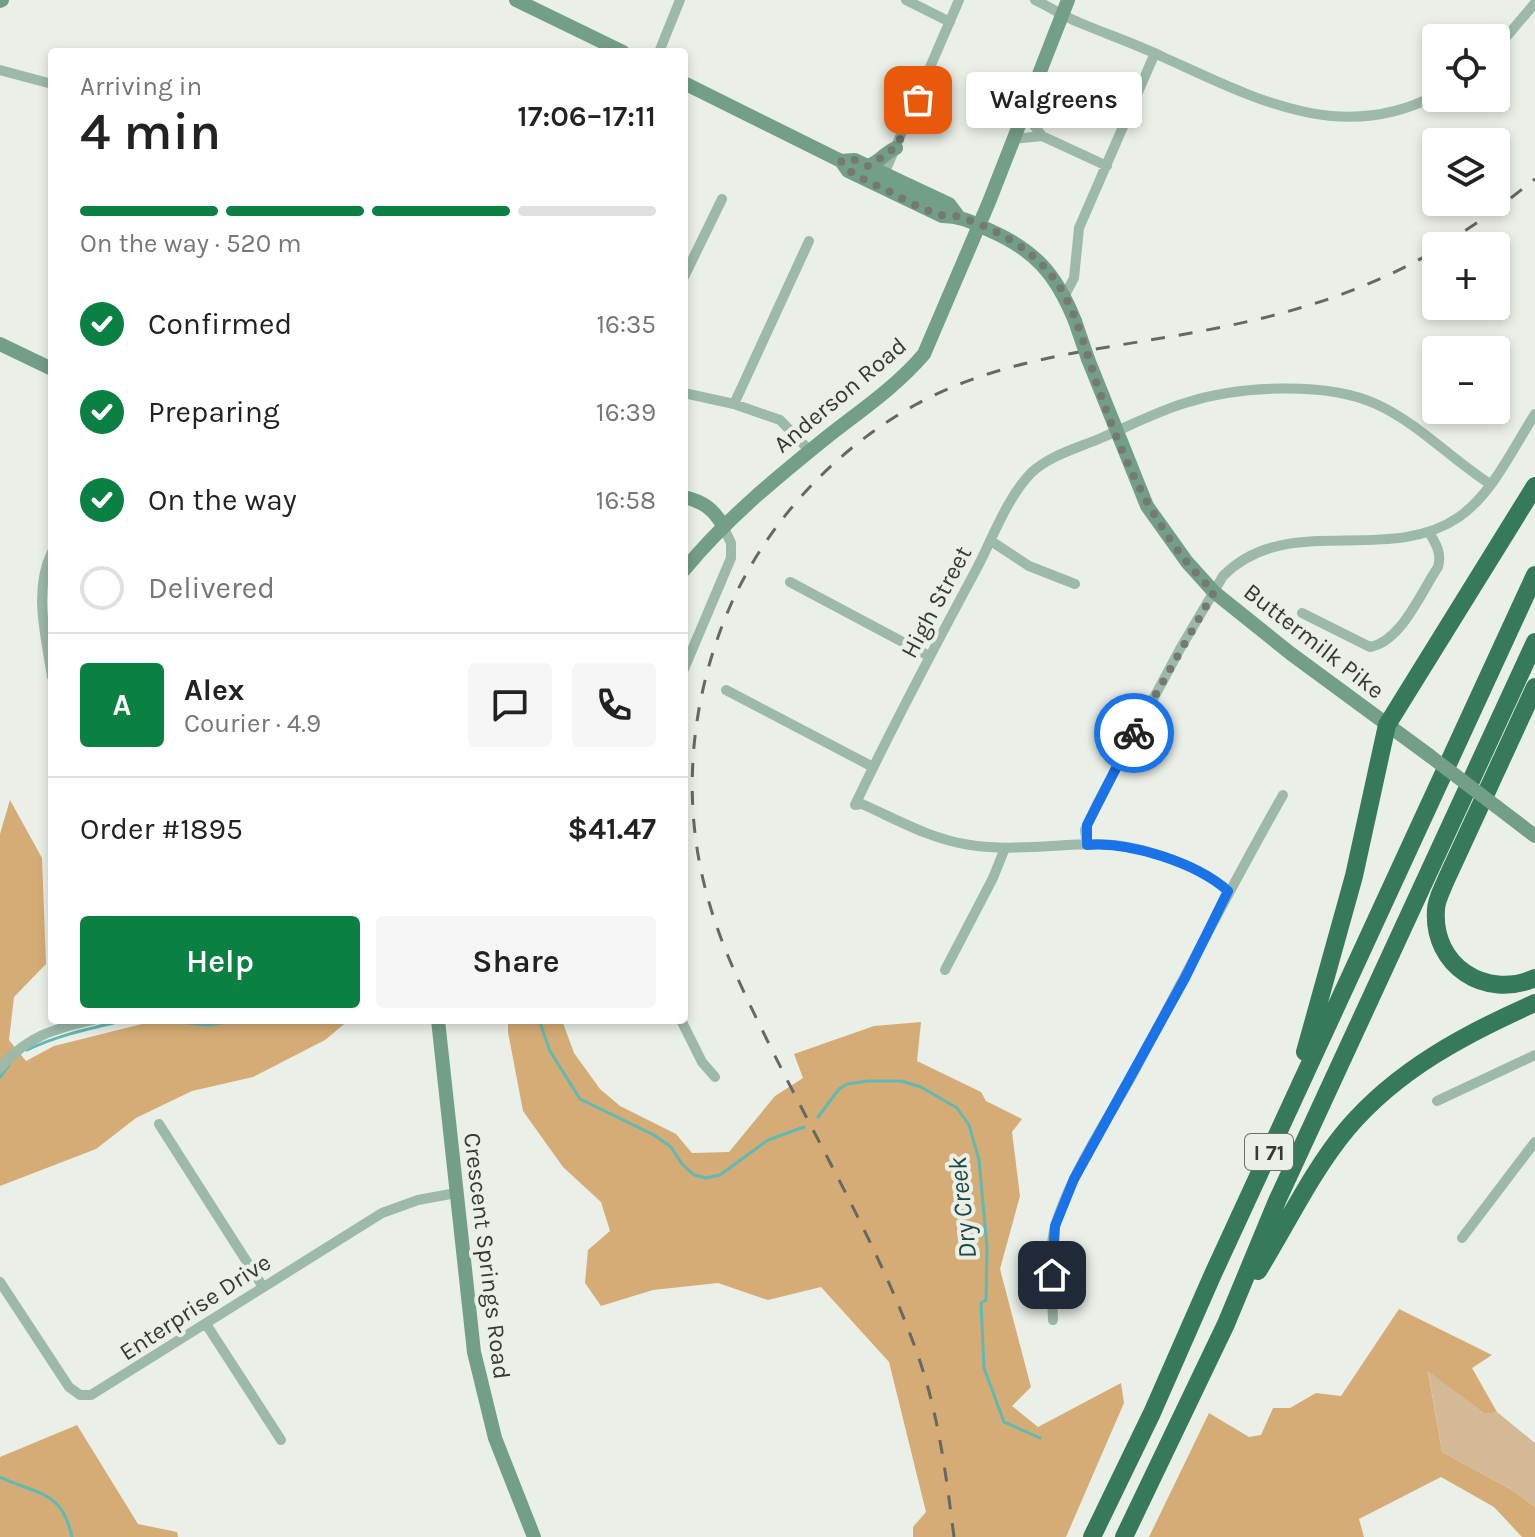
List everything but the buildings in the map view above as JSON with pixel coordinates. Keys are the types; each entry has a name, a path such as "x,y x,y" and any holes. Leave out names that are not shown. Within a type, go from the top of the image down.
{"highway":[{"path":"1290,1105 1354,876 1387,725 1535,486"},
{"name":"I 71","path":"1092,1537 1152,1413 1290,1105 1535,575"},
{"name":"I 71","path":"1124,1537 1226,1324 1277,1201 1535,642"},
{"path":"1535,687 1446,880 1436,912 1441,944 1448,957 1469,977 1502,986 1535,978"},
{"path":"1226,1324 1326,1158 1370,1104 1391,1084 1431,1056 1535,1003"}],"main road":[{"path":"516,0 615,48"},
{"name":"Anderson Road","path":"688,565 763,488 909,372 924,354 980,226 1065,7"},
{"name":"Buttermilk Pike","path":"688,85 841,161 848,171 942,216 958,216 1025,249 1049,272 1065,295 1099,391 1147,506 1174,545 1214,592 1535,836"},
{"path":"868,166 877,163 885,152 896,148"},
{"name":"Buttermilk Pike","path":"841,161 855,160 949,204 958,216"},
{"path":"0,344 48,367"},
{"path":"688,498 702,502 717,515 723,526"},
{"name":"Crescent Springs Road","path":"438,1024 471,1336 495,1438 534,1537"}],"street":[{"path":"661,48 680,0"},
{"path":"906,0 950,22"},
{"path":"884,174 959,0"},
{"path":"1035,0 1065,7 1155,53 1256,99 1287,109 1323,116 1361,118 1402,110 1422,101"},
{"path":"1510,32 1535,3"},
{"path":"1065,295 1074,278 1079,228 1155,53"},
{"path":"0,70 48,83"},
{"path":"1024,112 1042,136 1107,166"},
{"path":"1014,139 1042,136"},
{"path":"688,269 722,199"},
{"path":"734,404 809,241"},
{"name":"High Street","path":"1005,848 939,839 862,804 855,805 929,656 1012,500 1030,474 1050,460 1164,410 1202,398 1277,389 1335,393 1370,401 1397,415 1490,484"},
{"path":"688,394 734,404 780,420 810,451"},
{"path":"1087,845 1085,830 1097,804 1180,649 1230,569 1269,547 1289,543 1401,539 1429,532 1460,516 1490,484 1535,414"},
{"path":"688,660 731,558 731,543 723,526"},
{"path":"1302,613 1370,647 1381,646 1397,632 1438,567 1441,558 1429,532"},
{"path":"991,541 1029,566 1075,584"},
{"path":"47,580 43,614 48,649"},
{"path":"790,582 929,656"},
{"path":"726,690 873,767"},
{"path":"1053,1320 1051,1258 1055,1226 1074,1179 1185,978 1228,891 1283,795"},
{"path":"945,970 993,878 1005,848 1087,845 1127,848 1166,858 1219,883 1228,891"},
{"path":"0,1068 27,1041 75,1024"},
{"path":"683,1024 702,1062 715,1077"},
{"path":"1437,1101 1535,1055"},
{"path":"159,1124 263,1287"},
{"path":"1462,1238 1535,1142"},
{"name":"Enterprise Drive","path":"0,1282 64,1380 80,1395 96,1394 382,1213 418,1200 456,1193"},
{"path":"206,1324 281,1440"}],"shaded area":[{"path":"10,800 42,858 46,964 14,997 9,1040 26,1061 54,1046 142,1024 344,1024 325,1040 253,1077 192,1091 136,1118 96,1149 0,1186 0,834"},
{"path":"921,1022 917,1061 981,1092 986,1101 1022,1119 1012,1132 1020,1196 1000,1269 1031,1387 1012,1406 1038,1427 1121,1383 1124,1403 1066,1537 913,1537 913,1527 926,1512 889,1362 821,1287 768,1300 718,1283 653,1290 601,1306 585,1283 588,1250 610,1231 601,1202 563,1167 523,1111 508,1024 563,1024 574,1053 600,1089 620,1106 676,1134 692,1153 729,1152 775,1096 803,1078 794,1054 874,1026"},
{"path":"1399,1309 1492,1355 1472,1368 1497,1412 1485,1414 1428,1371 1442,1452 1512,1490 1535,1507 1535,1537 1522,1537 1494,1507 1441,1477 1359,1519 1364,1537 1149,1537 1209,1413 1249,1437 1261,1435 1273,1408 1290,1408 1316,1393 1341,1396"},
{"path":"1428,1370 1485,1414 1497,1412 1535,1443 1535,1507 1512,1490 1442,1452"},
{"path":"77,1425 138,1524 177,1532 178,1537 0,1537 0,1457"}],"waterway":[{"name":"Dry Creek","path":"27,1050 63,1036 109,1024"},
{"name":"Dry Creek","path":"198,1024 214,1024"},
{"name":"Dry Creek","path":"540,1024 550,1051 580,1099 654,1135 671,1147 694,1175 706,1178 720,1175 768,1140 804,1127"},
{"name":"Dry Creek","path":"0,1077 9,1065"},
{"name":"Dry Creek","path":"818,1117 839,1089 847,1084 901,1081 921,1087 957,1108 969,1125 979,1160 987,1247 986,1300 981,1303 984,1368 1004,1422 1040,1438"},
{"name":"Dry Creek","path":"0,1477 55,1502 68,1522 72,1537"}],"railway":[{"path":"1463,232 1535,179"},
{"path":"954,1537 936,1419 924,1373 902,1313 868,1238 746,996 720,936 707,895 694,821 692,783 699,709 718,637 732,602 766,542 808,489 858,443 915,405 982,376 1052,357 1227,326 1289,311 1350,291 1422,258"}],"way so far":[{"path":"918,100 896,148 885,152 877,163 868,166 855,160 841,161 848,171 942,216 958,216 1006,237 1025,249 1049,272 1065,295 1099,391 1147,506 1174,545 1214,592 1134,733"}],"place":[{"name":"Walgreens","path":"918,100"}],"route":[{"path":"1052,1275 1055,1226 1074,1179 1185,978 1228,891 1219,883 1166,858 1140,850 1087,845 1087,825 1134,733"}]}
